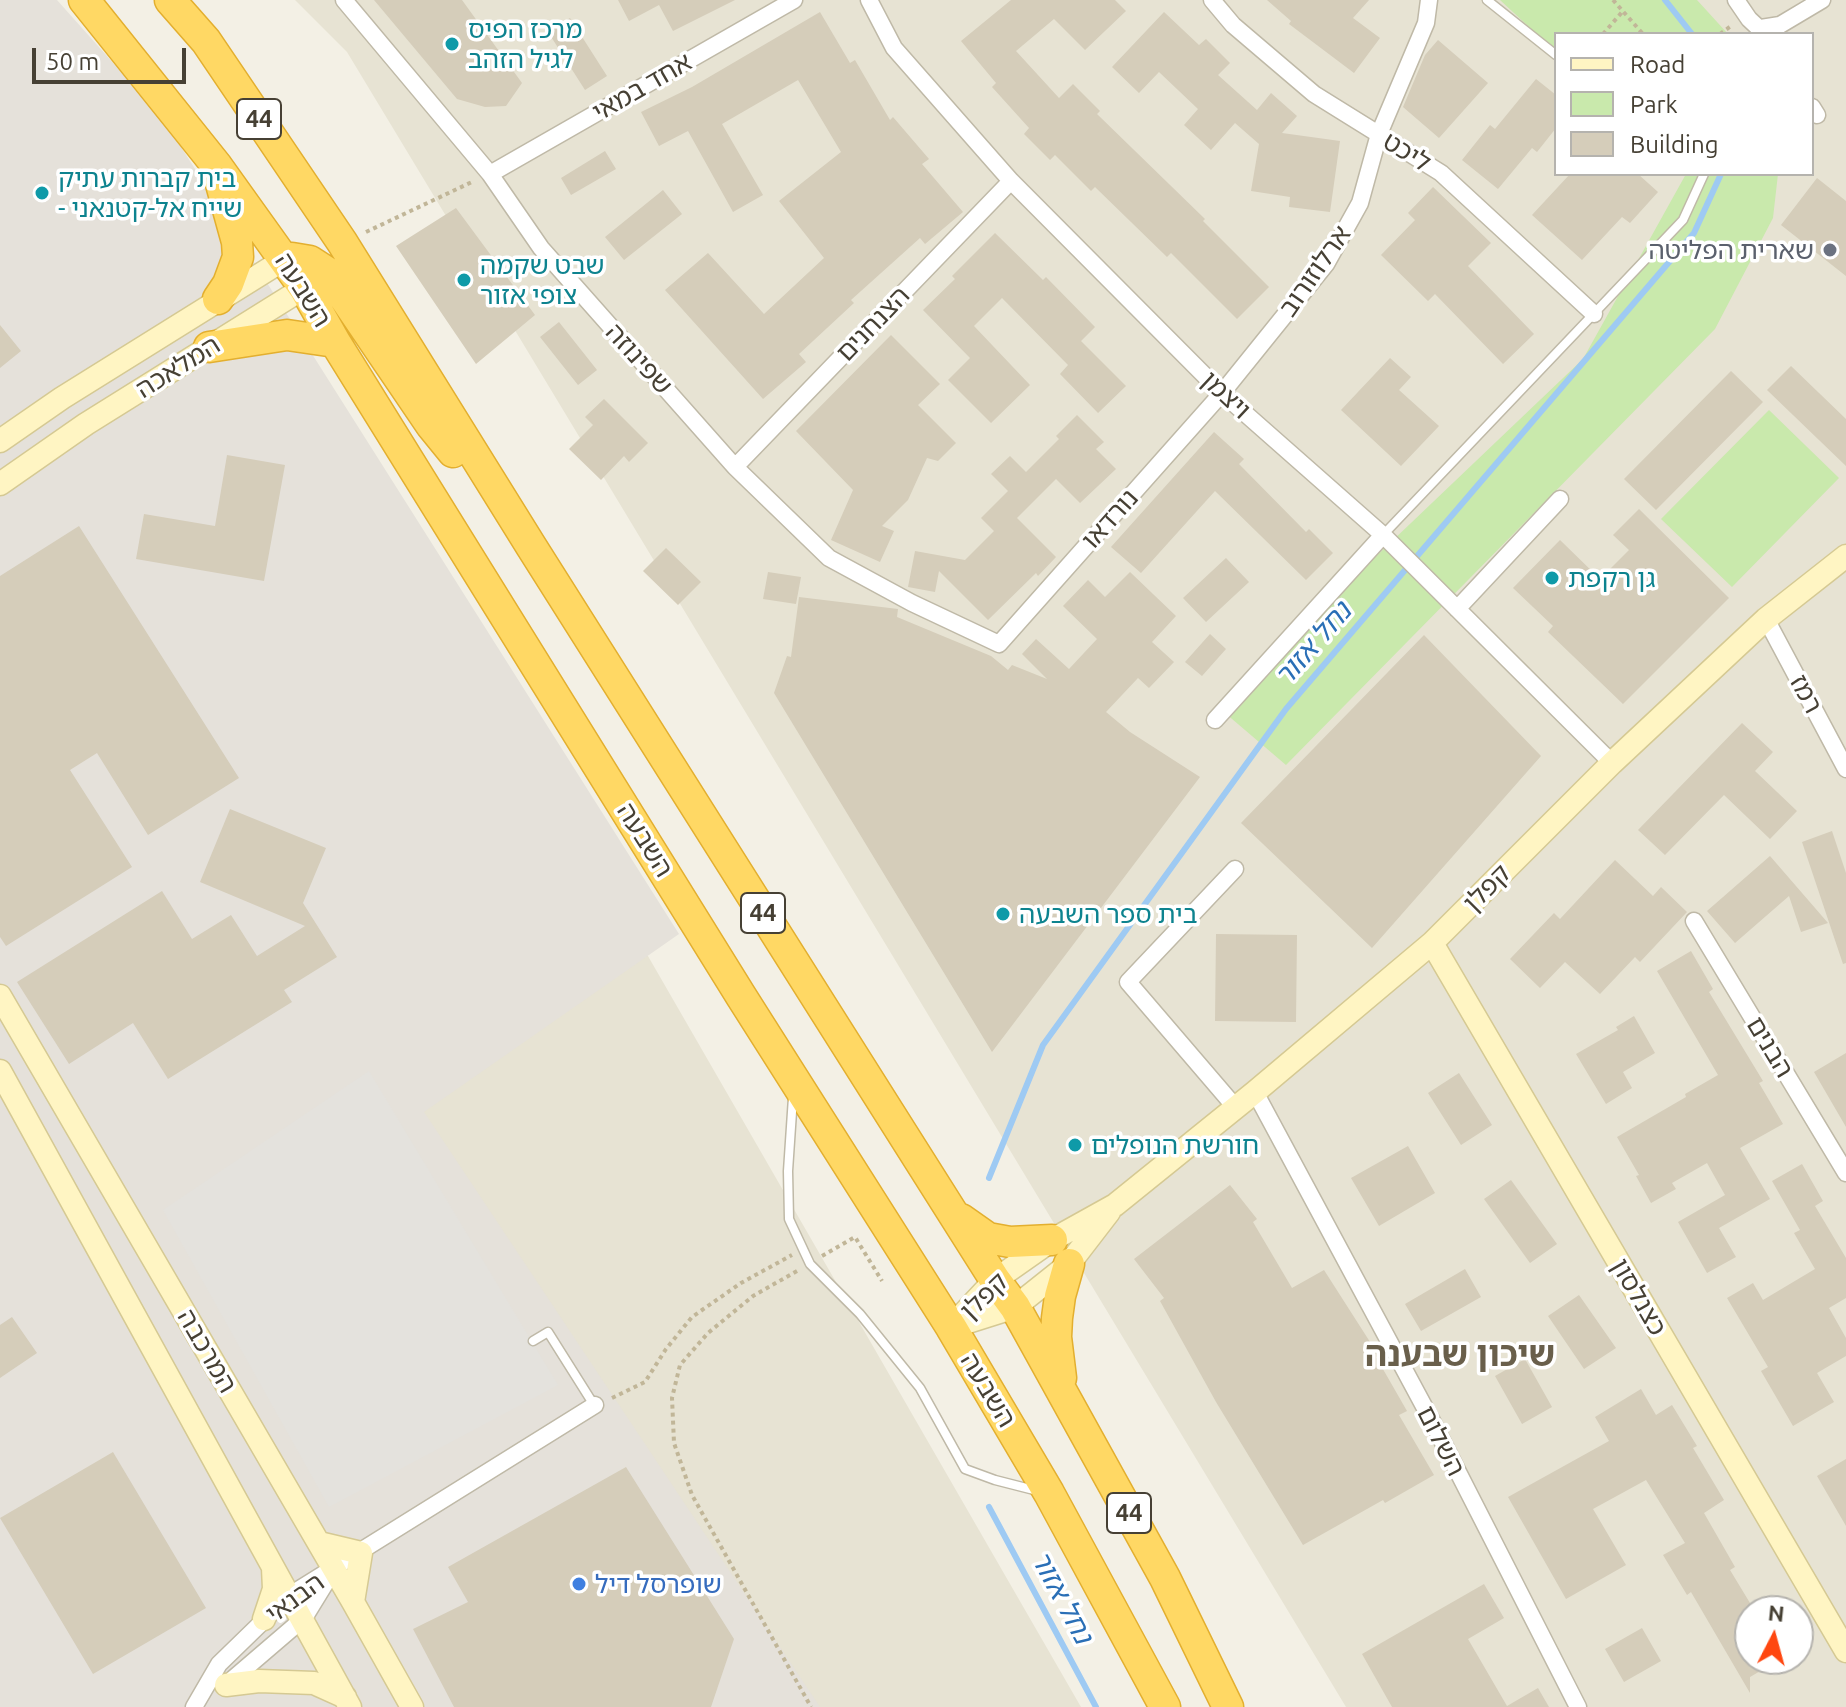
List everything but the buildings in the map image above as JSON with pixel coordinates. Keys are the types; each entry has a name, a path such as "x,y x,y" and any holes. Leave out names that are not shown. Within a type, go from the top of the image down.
{"highway":[{"name":"השבעה","path":"84,0 217,166 285,259 316,281 335,342 951,1327 1049,1493 1165,1707"},
{"name":"44","path":"170,0 206,41 352,238 531,546 1015,1307 1165,1578 1230,1707"},
{"path":"217,166 238,257 228,284 218,299"},
{"path":"316,281 531,546"},
{"path":"209,347 287,335 335,342"},
{"path":"950,1209 988,1238 1061,1252 1056,1337 1064,1396"}],"street":[{"name":"שפינוזה","path":"344,0 490,174 541,248 735,467 829,558 912,603 999,644"},
{"name":"אחד במאי","path":"490,174 794,0"},
{"name":"ויצמן","path":"869,0 894,48 1011,181 1222,393 1389,541 1612,763"},
{"name":"ליכט","path":"1212,0 1233,25 1314,94 1441,173 1594,314"},
{"name":"ארלוזורוב","path":"1222,393 1326,264 1360,203 1379,134 1426,23 1429,0"},
{"path":"1736,0 1749,19 1763,31 1780,25 1822,0"},
{"name":"הצנחנים","path":"735,467 1011,181"},
{"path":"316,281 339,259 352,238"},
{"name":"המלאכה","path":"0,441 62,398 285,259"},
{"name":"המלאכה","path":"0,484 86,424 316,281"},
{"name":"נורדאו","path":"999,644 1222,393"},
{"path":"1457,609 1560,499"},
{"path":"1215,720 1389,541"},
{"name":"קפלן","path":"951,1327 1015,1307 1061,1252 1432,943 1612,763 1766,619 1846,556"},
{"name":"רמז","path":"1766,619 1846,769"},
{"path":"1235,869 1128,982 1236,1108"},
{"name":"הבנים","path":"1694,921 1846,1173"},
{"name":"כצנלסון","path":"1432,943 1846,1651"},
{"name":"המרכבה","path":"0,996 412,1707"},
{"name":"המרכבה","path":"0,1071 348,1702"},
{"name":"השלום","path":"1255,1092 1433,1423 1578,1707"},
{"name":"קפלן","path":"951,1327 995,1280 1061,1252"},
{"path":"334,1569 595,1405"},
{"path":"319,1543 361,1553"},
{"path":"353,1602 361,1553"},
{"path":"264,1619 274,1589 273,1568"},
{"name":"הבנאי","path":"197,1703 219,1664 264,1619 290,1595 334,1569"},
{"name":"הבנאי","path":"197,1703 226,1685 304,1618 334,1569"},
{"path":"226,1685 259,1681 314,1683 348,1702"}],"lane":[{"path":"1487,0 1554,53"},
{"path":"1389,541 1683,220 1703,176"},
{"path":"792,1076 789,1219 810,1264 860,1314 920,1388 965,1469 1049,1493"},
{"path":"533,1341 548,1332 595,1405"}],"path":[{"path":"1613,0 1641,32"},
{"path":"1605,32 1623,11"},
{"path":"1723,32 1730,27"},
{"path":"352,238 490,174"},
{"path":"811,1707 692,1495 674,1443 672,1398 680,1365 708,1333 753,1296 855,1237 882,1281"},
{"path":"595,1405 645,1382 692,1317 741,1283 804,1250"}],"shaded area":[{"path":"0,0 29,0 336,415 1081,1707 0,1707"},
{"path":"0,0 57,0 164,120 679,934 424,1112 820,1707 0,1707"},
{"path":"295,0 1846,0 1846,1707 1346,1707 347,52"},
{"path":"369,1071 558,1385 329,1507 163,1210"}],"green space":[{"path":"1500,0 1697,0 1726,32 1554,32 1554,50"},
{"path":"1685,176 1778,176 1773,218 1715,329 1286,765 1218,707 1583,359"},
{"path":"1769,410 1839,478 1732,587 1661,519"}],"waterway":[{"name":"נחל אזור","path":"1665,0 1690,32"},
{"name":"נחל אזור","path":"989,1178 1043,1045 1286,709 1694,233 1720,176"},
{"name":"נחל אזור","path":"989,1507 1096,1707"}],"place":[{"name":"מרכז הפיס לגיל הזהב","path":"452,44"},
{"name":"בית קברות עתיק - שייח אל-קטנאני","path":"42,193"},
{"name":"שארית הפליטה","path":"1830,250"},
{"name":"שבט שקמה צופי אזור","path":"464,280"},
{"name":"גן רקפת","path":"1552,578"},
{"name":"בית ספר השבעה","path":"1003,914"},
{"name":"חורשת הנופלים","path":"1075,1145"},
{"name":"שופרסל דיל","path":"579,1584"}],"district":[{"name":"שיכון שבענה","path":"1460,1355"}]}
